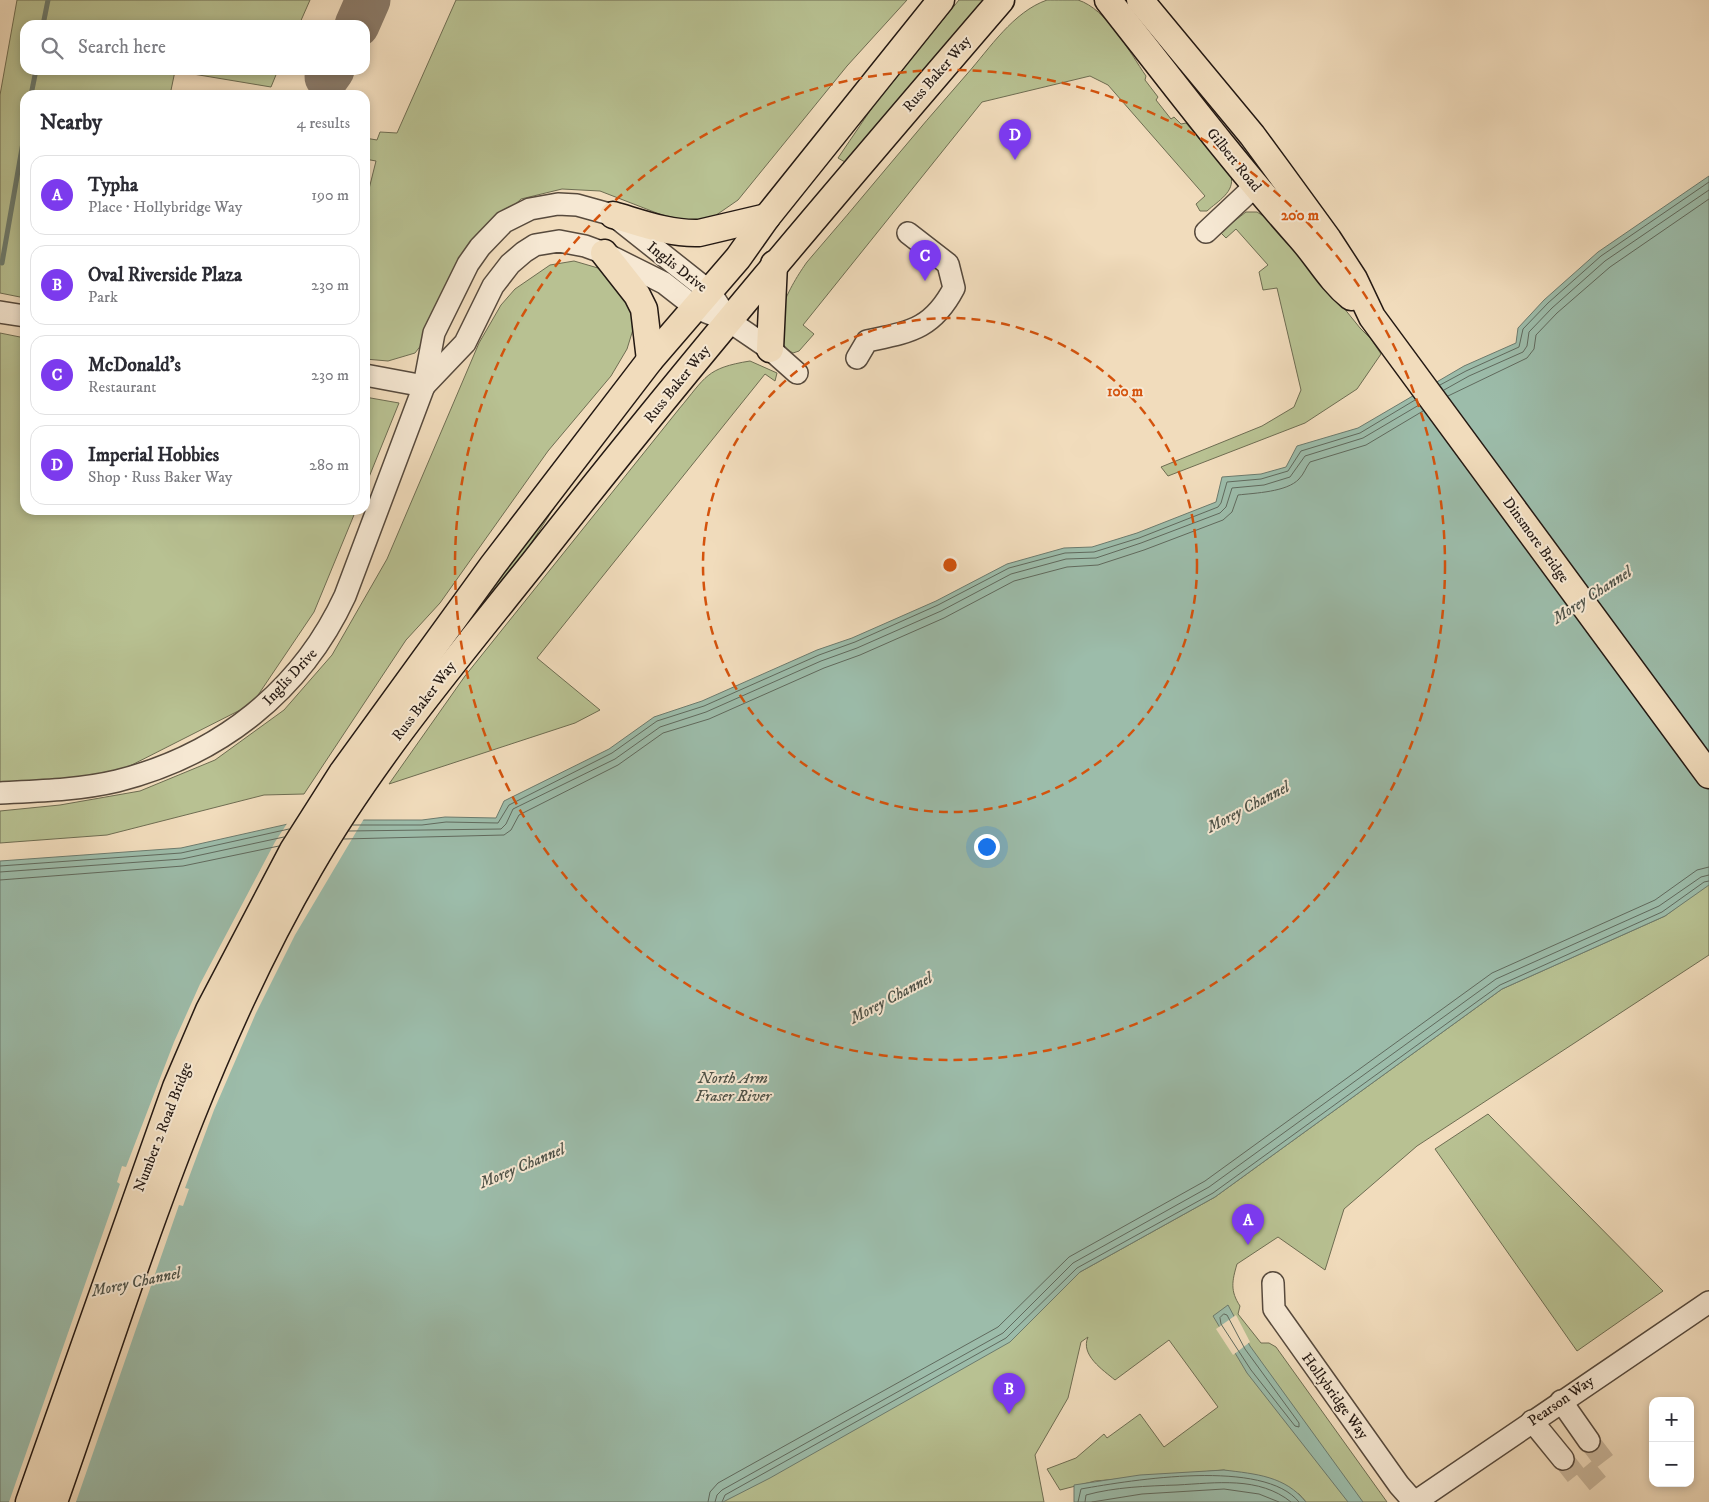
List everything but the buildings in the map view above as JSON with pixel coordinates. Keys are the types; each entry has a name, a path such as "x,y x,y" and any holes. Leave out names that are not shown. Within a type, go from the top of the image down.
{"main road":[{"name":"Russ Baker Way","path":"354,776 466,601 650,360 703,300 941,0"},
{"name":"Russ Baker Way","path":"354,776 435,685 774,264 1001,0"},
{"name":"Gilbert Road","path":"1108,0 1254,186 1306,244 1338,286 1374,320"},
{"name":"Gilbert Road","path":"1140,0 1252,135 1354,279 1374,320"},
{"path":"1158,0 1173,42"},
{"path":"613,216 663,230 688,234 767,217"},
{"path":"604,253 637,295 644,309 650,360"},
{"path":"770,349 774,264"},
{"name":"Dinsmore Bridge","path":"1374,320 1709,775"},
{"name":"Number 2 Road Bridge","path":"29,1502 180,1078 209,1010 293,850 354,776"},
{"name":"Number 2 Road Bridge","path":"54,1502 169,1173 200,1091 231,1019 267,945 311,865 354,776"}],"street":[{"path":"1206,232 1254,186"},
{"name":"Inglis Drive","path":"0,793 86,786 143,773 195,752 223,736 263,706 300,670 332,625 369,534 424,386 434,334 458,282 480,247 499,227 518,214 530,209 558,204 577,205 613,216 703,300 729,320"},
{"path":"862,350 871,333 881,325 902,321 928,322 941,308 954,288 952,272 948,264 908,232"},
{"name":"Inglis Drive","path":"424,386 465,342 493,286 510,264 536,245 560,241 585,246 604,253 703,300"},
{"path":"0,312 20,315"},
{"path":"729,320 770,349 797,372"},
{"path":"370,377 424,386"},
{"name":"Hollybridge Way","path":"1273,1283 1272,1296 1274,1309 1278,1316 1399,1485 1414,1502"},
{"name":"Pearson Way","path":"1414,1502 1709,1302"},
{"path":"1561,1401 1589,1441"},
{"path":"1532,1422 1563,1459"}],"shaded area":[{"path":"17,0 310,0 301,20 20,20 20,75 174,75 171,90 20,90 20,297 0,293 0,95"},
{"path":"456,0 907,0 847,66 738,200 709,220 685,220 662,215 600,191 562,189 521,199 471,245 428,336 415,353 388,361 370,359 370,185 376,161 370,160 370,139 377,140 380,132 397,133"},
{"path":"959,0 983,0 845,162 838,158 876,102"},
{"path":"1047,0 1078,0 1099,12 1125,44 1146,76 1145,80 1158,97 1156,100 1171,119 1174,117 1181,124 1186,123 1231,176 1232,182 1228,191 1207,211 1200,211 1196,204 1205,196 1108,85 1090,76 982,102 803,325 814,334 799,351 793,353 784,345 779,334 779,322 787,295 807,262 1003,32 1023,13"},
{"path":"199,75 276,75 271,87"},
{"path":"1246,212 1257,212 1276,224 1371,339 1381,354 1357,389 1305,423 1168,476 1161,467 1262,426 1294,407 1301,390 1277,288 1263,290 1259,272 1268,265 1236,229 1226,238 1220,232"},
{"path":"574,261 598,268 612,280 632,305 635,323 627,349 611,376 548,451 440,603 406,640 304,794 264,795 107,835 0,843 0,811 60,805 140,791 215,760 284,710 332,655 387,559 479,343 501,305 515,289 550,265"},
{"path":"0,333 20,337 20,515 354,515 314,612 252,704 110,776 0,783"},
{"path":"750,361 777,373 775,381 765,374 537,658 600,710 575,723 389,784 465,676 695,389 715,371"},
{"path":"370,398 399,403 370,475"},
{"path":"551,506 554,508 519,562 412,702 471,609"},
{"path":"1709,883 1709,955 1417,1146 1344,1209 1325,1270 1278,1237 1237,1264 1233,1291 1240,1306 1238,1314 1261,1343 1269,1343 1276,1347 1387,1502 1306,1502 1299,1494 1224,1470 1095,1481 1060,1490 1047,1469 1076,1458 1104,1434 1107,1438 1140,1414 1164,1447 1218,1407 1169,1340 1115,1380 1099,1367 1090,1356 1086,1344 1088,1337 1081,1342 1068,1398 1035,1455 1044,1502 612,1502 1080,1272 1215,1197 1502,989 1665,916"},
{"path":"1488,1114 1663,1291 1577,1351 1435,1149"}],"water":[{"name":"North Arm Fraser River","path":"1709,176 1709,885 1665,916 1502,989 1215,1197 1080,1272 1010,1342 770,1478 723,1502 0,1502 0,861 181,848 306,820 422,820 445,817 496,818 504,801 609,749 654,717 702,701 817,650 852,638 936,601 1007,564 1064,548 1092,547 1137,533 1216,502 1222,477 1261,474 1286,467 1297,446 1358,428 1464,366 1516,343 1518,328 1544,300 1598,252"},
{"path":"1228,1305 1250,1346 1363,1502 1348,1502 1247,1373 1213,1316"},
{"path":"1224,1470 1269,1478 1289,1487 1306,1502 1074,1502 1074,1485 1140,1475"}],"pier":[{"path":"306,817 365,817 295,935 256,1013 214,1110 185,1188 189,1189 183,1206 179,1205 76,1502 9,1502 120,1184 117,1182 122,1166 126,1167 174,1042 200,984 275,842 288,822"},
{"path":"1236,1315 1250,1342 1233,1355 1216,1329"}],"waterway":[{"path":"44,20 48,0"},
{"path":"32,90 35,75"},
{"path":"2,263 20,160"}],"taxiway":[{"path":"359,20 368,0"}],"tunnel":[{"path":"1563,1459 1582,1483 1606,1463 1589,1441"}],"place":[{"name":"Imperial Hobbies","path":"1015,160"},
{"name":"McDonald's","path":"925,281"},
{"name":"Typha","path":"1248,1245"},
{"name":"Oval Riverside Plaza","path":"1009,1414"}],"water label":[{"name":"Morey Channel","path":"1592,595"},
{"name":"Morey Channel","path":"1248,807"},
{"name":"Morey Channel","path":"891,998"},
{"name":"Morey Channel","path":"522,1166"},
{"name":"Morey Channel","path":"136,1282"}]}
